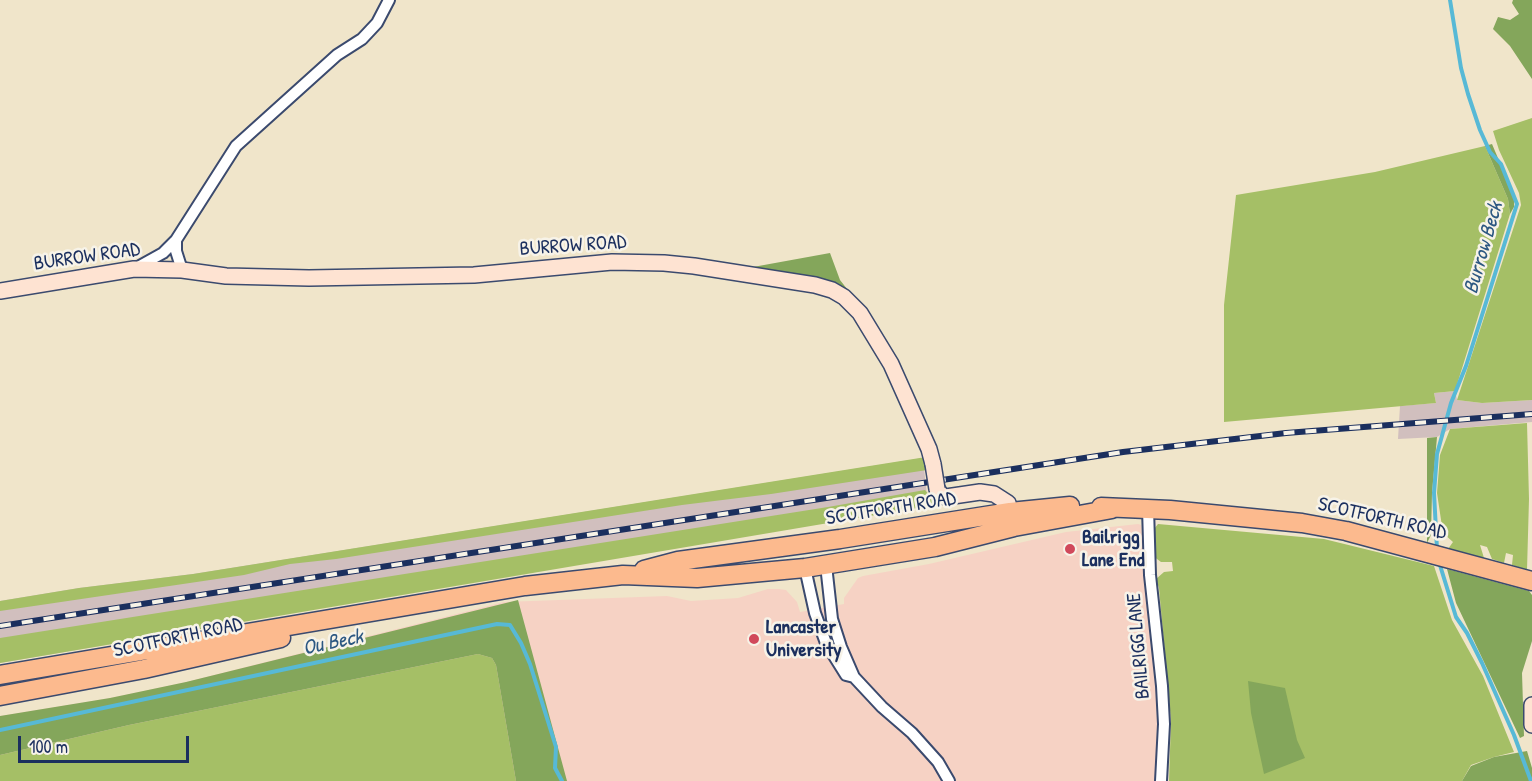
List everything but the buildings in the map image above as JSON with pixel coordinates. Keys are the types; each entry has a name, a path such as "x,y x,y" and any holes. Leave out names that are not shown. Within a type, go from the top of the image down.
{"main road":[{"name":"SCOTFORTH ROAD","path":"624,575 697,578 1012,520 1077,505 1233,514 1302,523 1346,531 1532,581"},
{"name":"SCOTFORTH ROAD","path":"0,675 514,587 624,575 678,561 808,556 826,565 946,544 1012,520"},
{"name":"SCOTFORTH ROAD","path":"0,696 134,671 274,640 363,613"},
{"path":"0,707 125,683 225,660 274,640"}],"street":[{"path":"134,269 163,252 176,240 236,146 337,55 362,39 377,23 389,0"},
{"path":"176,240 176,251 182,270"},
{"name":"BURROW ROAD","path":"0,291 134,269 182,270 226,276 333,278 474,275 612,262 694,266 815,285 832,290 844,297 860,313 891,364 924,440 933,464 937,489 942,496 980,492 994,495 1008,503 1012,520"},
{"name":"BAILRIGG LANE","path":"1148,508 1150,575 1164,724 1161,781"},
{"path":"808,556 815,614 826,643 846,675 854,677"},
{"path":"826,565 832,619 854,677 919,741 938,762 949,781"},
{"path":"1532,705 1532,725"}],"shaded area":[{"path":"1455,391 1457,400 1482,403 1532,400 1532,422 1450,429 1437,437 1398,439 1400,406 1436,403 1434,393"},
{"path":"923,458 928,506 0,663 0,601 79,588 193,574"},
{"name":"Lancaster University","path":"1141,525 1143,549 1139,554 1127,557 1128,565 1137,564 1144,569 1156,685 1156,781 0,781 0,716 110,698 186,682 504,602 667,596 691,601 738,598 768,589 779,589 786,590 797,602 800,612 844,604 844,598 858,578 863,576 929,564 1066,532"}],"green space":[{"path":"1513,0 1532,0 1532,79 1510,46 1493,29 1498,17 1510,20 1519,14 1512,3"},
{"path":"1532,118 1532,400 1482,403 1457,400 1521,205 1519,193 1499,150 1493,131"},
{"path":"1492,144 1514,196 1514,207 1510,214 1508,199 1485,146"},
{"path":"1485,146 1508,199 1510,214 1455,391 1434,393 1436,403 1224,422 1224,305 1236,195 1375,172"},
{"path":"830,253 840,280 851,294 817,278 753,267"},
{"path":"1527,423 1529,499 1527,570 1512,565 1513,555 1506,553 1504,563 1492,559 1487,547 1480,545 1484,558 1448,549 1453,542 1443,533 1437,493 1440,455 1450,429"},
{"path":"1437,437 1431,535 1427,543 1427,438"},
{"path":"926,457 927,470 290,564 244,575 0,611 0,601 79,588 193,574"},
{"path":"925,490 935,505 0,663 0,638"},
{"path":"1158,524 1324,539 1434,566 1452,620 1483,676 1514,752 1471,765 1462,781 1169,781 1171,721 1159,588 1156,579 1164,572 1173,571 1172,562 1161,562 1153,556 1154,529"},
{"path":"1447,569 1529,591 1532,595 1532,641 1522,673 1524,736 1520,738 1456,603"},
{"path":"518,600 567,781 516,781 496,665 492,658 478,654 129,725 0,755 0,716 110,698 186,682"},
{"path":"478,654 492,658 496,665 516,781 0,781 0,755 129,725"},
{"path":"1248,681 1285,688 1297,740 1305,758 1264,774 1251,713"},
{"path":"1527,751 1532,768 1532,781 1462,781 1471,766 1494,757"}],"waterway":[{"name":"Burrow Beck","path":"1437,549 1434,493 1437,454 1451,403 1466,366 1517,204 1501,164 1490,152 1480,130 1468,94 1461,68 1450,0"},
{"name":"Burrow Beck","path":"1439,562 1456,617 1482,663 1514,735 1531,781"},
{"name":"Ou Beck","path":"0,730 497,624 510,625 530,664 556,747 555,768 562,781"}],"railway":[{"path":"0,626 1123,452 1286,433 1532,414"}],"place":[{"name":"Bailrigg Lane End","path":"1070,549"},
{"name":"Lancaster University","path":"754,639"}]}
